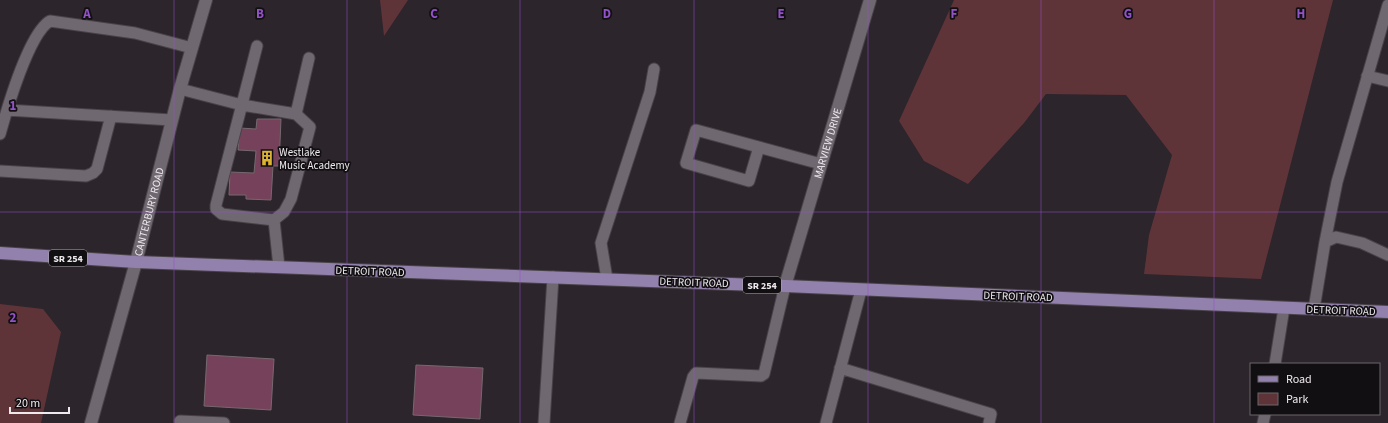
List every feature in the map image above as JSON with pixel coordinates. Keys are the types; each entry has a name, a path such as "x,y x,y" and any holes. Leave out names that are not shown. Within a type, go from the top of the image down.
{"main road":[{"name":"DETROIT ROAD","path":"0,253 136,262 785,286 1388,312"}],"street":[{"name":"CANTERBURY ROAD","path":"90,423 136,262 180,89 206,0"},
{"name":"MARVIEW DRIVE","path":"785,286 870,0"}],"lane":[{"path":"1314,308 1337,182 1388,5"},
{"path":"0,134 12,93 37,34 44,25 50,22 135,33 192,48"},
{"path":"180,89 242,105 296,114 310,127 291,199 284,212 274,220 222,214 216,209 216,205 242,105 257,46"},
{"path":"296,114 310,58"},
{"path":"607,279 602,243 650,92 654,69"},
{"path":"1367,76 1388,81"},
{"path":"7,110 172,120"},
{"path":"0,170 86,176 93,173 96,169 111,116"},
{"path":"759,147 749,181 686,163 696,130 759,147 822,164"},
{"path":"274,220 278,267"},
{"path":"1325,242 1336,238 1362,243 1388,255"},
{"path":"544,423 553,277"},
{"path":"680,423 692,377 696,374 761,376 764,374 785,286"},
{"path":"826,423 861,290"},
{"path":"1275,363 1284,308"},
{"path":"840,368 991,414 989,423"},
{"path":"180,421 224,423"}],"green space":[{"path":"380,0 408,0 384,36"},
{"path":"954,0 1333,0 1261,279 1144,274 1149,235 1172,155 1126,95 1046,94 1024,123 968,184 924,161 899,121"},
{"path":"0,304 43,309 61,332 41,423 0,423"}],"building":[{"name":"Westlake Music Academy","path":"257,119 281,119 279,166 273,166 271,200 246,199 246,195 229,195 230,172 254,173 256,151 238,150 240,128 256,129"},
{"path":"207,355 274,359 271,410 204,406"},
{"path":"416,365 483,368 480,419 413,415"}],"place":[{"name":"Westlake Music Academy","path":"267,158"}]}
